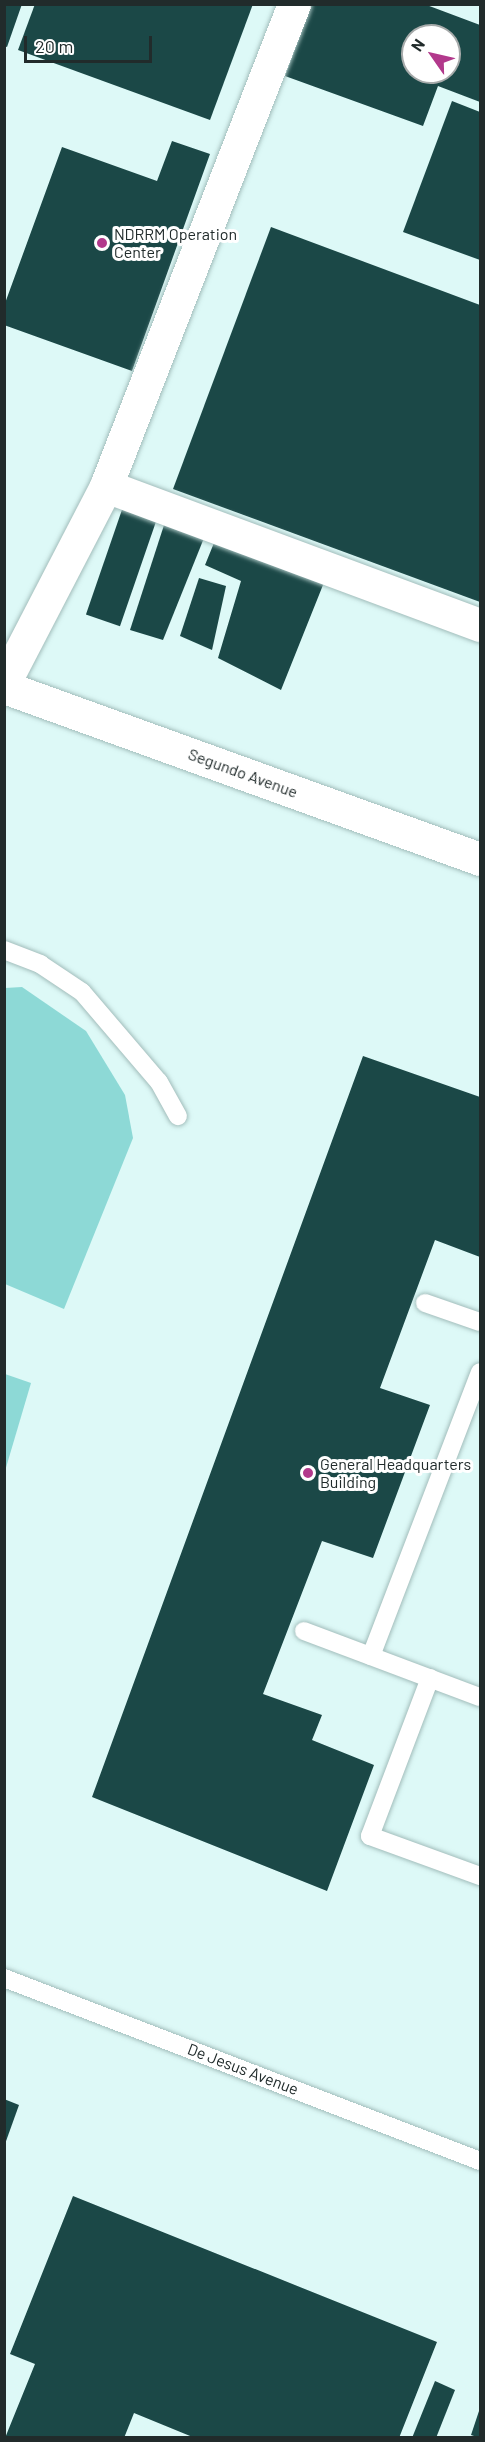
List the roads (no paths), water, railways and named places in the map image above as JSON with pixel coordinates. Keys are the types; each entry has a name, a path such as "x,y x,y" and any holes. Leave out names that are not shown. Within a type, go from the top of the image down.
{"street":[{"path":"4,685 106,486 294,4"},
{"path":"106,486 480,625"},
{"name":"Segundo Avenue","path":"4,685 480,859"}],"lane":[{"path":"4,950 39,964 82,992 159,1082 178,1116"},
{"path":"425,1303 480,1322"},
{"path":"371,1656 480,1372"},
{"path":"304,1631 480,1697"},
{"path":"430,1678 370,1836 480,1876"},
{"name":"De Jesus Avenue","path":"4,1978 480,2161"}],"place":[{"name":"NDRRM Operation Center","path":"102,243"},
{"name":"General Headquarters Building","path":"308,1473"}]}
